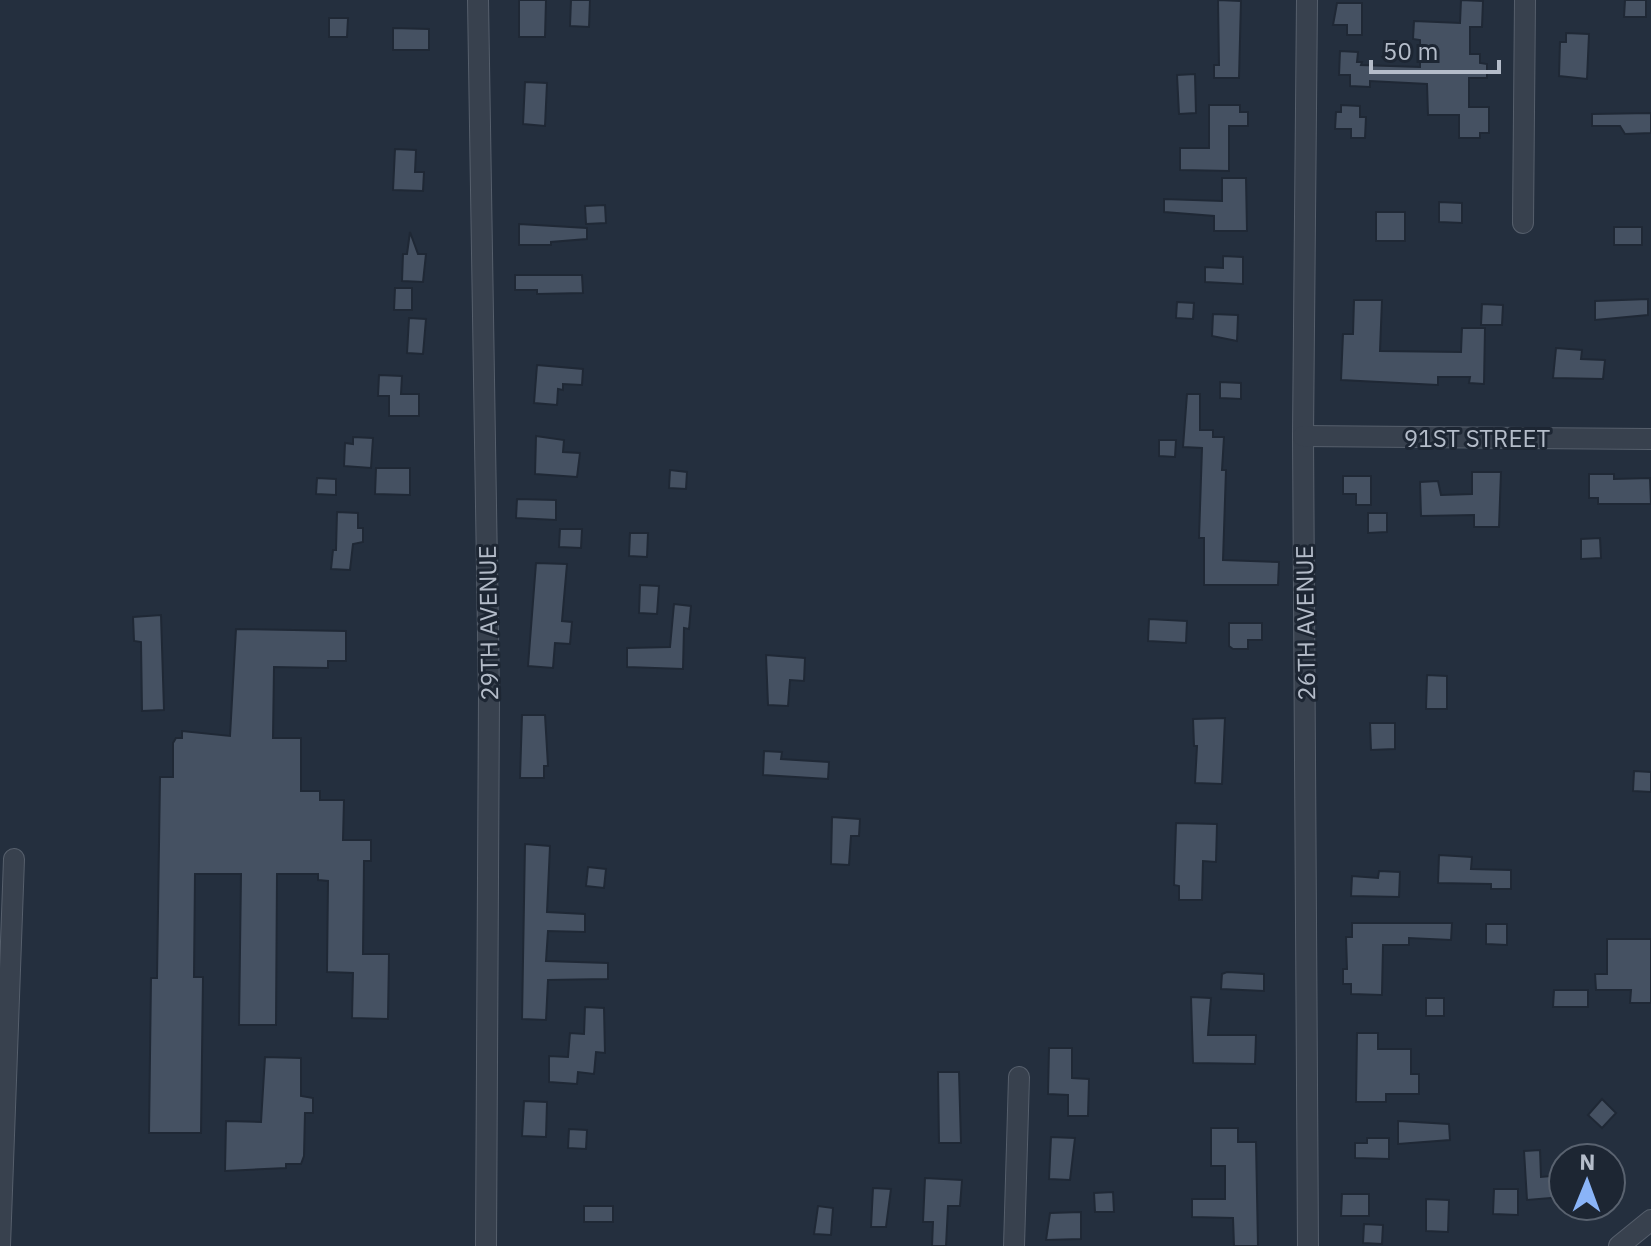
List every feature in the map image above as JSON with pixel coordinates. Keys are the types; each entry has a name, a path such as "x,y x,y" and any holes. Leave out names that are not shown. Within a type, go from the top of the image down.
{"street":[{"name":"29TH AVENUE","path":"478,0 490,710 486,1246"},
{"name":"26TH AVENUE","path":"1307,0 1303,436 1308,1246"},
{"path":"1523,223 1525,0"},
{"name":"91ST STREET","path":"1303,436 1651,439"},
{"path":"0,1246 14,859"},
{"path":"1014,1246 1019,1077"},
{"path":"1619,1246 1651,1220"}],"building":[{"path":"519,0 546,0 545,37 519,37"},
{"path":"571,0 590,0 589,27 570,26"},
{"path":"1218,0 1241,1 1239,78 1214,78 1214,65 1219,65"},
{"path":"1461,0 1483,1 1482,27 1470,27 1470,54 1480,54 1480,63 1487,64 1487,78 1469,78 1469,107 1489,107 1489,133 1480,133 1480,138 1459,138 1459,115 1428,115 1427,84 1370,81 1370,87 1350,86 1350,75 1339,75 1340,51 1358,52 1357,62 1362,62 1361,65 1420,67 1420,40 1413,39 1414,21 1460,23"},
{"path":"1625,0 1646,0 1646,17 1624,17"},
{"path":"1337,3 1362,3 1362,35 1347,35 1347,25 1333,25"},
{"path":"329,18 348,18 347,37 329,37"},
{"path":"393,28 429,29 429,50 393,50"},
{"path":"1566,33 1589,34 1587,79 1559,76 1560,42 1566,42"},
{"path":"1195,74 1196,113 1179,114 1177,75"},
{"path":"525,82 547,83 545,126 523,124"},
{"path":"1209,105 1240,105 1240,112 1248,112 1248,126 1229,126 1229,171 1180,170 1180,148 1209,148"},
{"path":"1341,105 1360,106 1360,117 1366,117 1365,138 1351,138 1351,129 1335,129 1336,112 1341,112"},
{"path":"1651,113 1651,133 1625,134 1620,126 1592,126 1592,114"},
{"path":"395,149 416,150 415,172 424,172 423,191 393,190"},
{"path":"1222,178 1246,178 1247,231 1214,231 1214,216 1164,212 1164,199 1222,201"},
{"path":"1439,202 1462,203 1462,223 1439,222"},
{"path":"605,205 606,223 586,224 585,206"},
{"path":"1376,212 1405,212 1405,241 1376,241"},
{"path":"519,224 587,228 587,239 551,242 551,245 519,245"},
{"path":"1614,227 1642,227 1642,245 1614,245"},
{"path":"410,232 418,254 426,254 423,282 402,281 403,254 407,254"},
{"path":"1223,256 1243,257 1243,284 1205,282 1205,267 1223,268"},
{"path":"515,275 582,275 583,293 537,294 537,290 515,290"},
{"path":"395,288 412,288 412,310 394,310"},
{"path":"1648,299 1648,315 1595,320 1595,301"},
{"path":"1354,300 1382,300 1380,351 1461,352 1462,328 1485,328 1484,384 1469,383 1470,377 1438,377 1438,385 1341,380 1343,334 1353,334"},
{"path":"1177,302 1194,303 1193,319 1176,318"},
{"path":"1482,304 1503,305 1502,325 1481,325"},
{"path":"1213,314 1238,315 1237,341 1212,336"},
{"path":"409,318 426,319 423,354 407,353"},
{"path":"1556,348 1582,350 1581,359 1605,360 1603,379 1553,378"},
{"path":"537,365 583,369 582,385 563,384 563,390 558,389 557,405 534,403"},
{"path":"379,375 402,376 401,394 419,394 419,416 389,416 389,396 378,396"},
{"path":"1220,382 1241,383 1241,399 1220,398"},
{"path":"1187,394 1200,394 1200,430 1213,430 1213,437 1224,437 1223,560 1279,562 1278,585 1204,585 1204,538 1199,538 1202,448 1183,447"},
{"path":"536,436 564,440 563,452 580,453 577,477 535,474"},
{"path":"353,437 373,438 371,468 344,466 345,443 353,444"},
{"path":"1159,440 1176,440 1175,457 1159,456"},
{"path":"376,468 410,468 410,495 375,494"},
{"path":"670,470 687,472 686,489 669,488"},
{"path":"1472,472 1501,472 1499,527 1474,527 1474,515 1421,516 1420,482 1438,481 1441,495 1472,494"},
{"path":"1589,474 1614,474 1614,479 1650,478 1651,504 1598,504 1598,498 1589,498"},
{"path":"1343,476 1371,476 1371,505 1356,505 1356,494 1343,494"},
{"path":"317,478 336,479 336,495 316,494"},
{"path":"517,499 556,500 556,520 516,518"},
{"path":"337,512 358,513 358,528 363,528 363,542 353,544 350,570 331,569 333,550 336,550"},
{"path":"1368,513 1387,513 1387,532 1368,533"},
{"path":"560,529 582,529 581,548 559,547"},
{"path":"630,533 648,533 647,557 629,556"},
{"path":"1600,538 1601,558 1581,559 1581,539"},
{"path":"536,563 567,564 562,621 572,622 570,644 555,643 553,668 528,666"},
{"path":"640,585 659,586 657,614 639,613"},
{"path":"674,604 691,606 689,629 684,628 683,669 627,667 627,648 670,647"},
{"path":"161,615 164,710 142,711 141,642 134,641 133,617"},
{"path":"1149,619 1187,621 1186,643 1148,641"},
{"path":"1229,623 1262,623 1262,640 1248,640 1248,649 1233,649 1229,646"},
{"path":"236,629 346,631 346,661 328,661 328,668 274,667 273,738 301,738 301,791 320,791 320,800 344,800 343,840 371,840 371,861 364,861 363,954 389,954 388,1019 352,1018 353,973 327,972 328,881 318,880 318,874 277,874 276,1025 239,1025 241,874 195,874 194,977 203,977 201,1133 149,1133 151,978 157,978 160,777 173,777 173,743 176,738 182,738 182,731 230,736"},
{"path":"766,655 805,658 804,681 790,680 788,706 768,705"},
{"path":"1427,675 1447,676 1447,709 1426,709"},
{"path":"522,715 545,715 548,766 544,766 544,778 520,778"},
{"path":"1225,718 1222,784 1195,783 1197,746 1194,746 1193,719"},
{"path":"1370,723 1395,723 1395,749 1371,750"},
{"path":"764,751 782,752 781,759 829,762 828,779 763,775"},
{"path":"1634,771 1651,772 1651,792 1633,791"},
{"path":"832,817 860,819 859,836 851,836 849,865 831,864"},
{"path":"1176,823 1217,824 1216,862 1203,861 1202,900 1179,900 1179,886 1174,885"},
{"path":"525,844 550,846 547,912 585,914 585,932 548,931 546,961 608,963 608,979 548,980 546,1020 522,1019"},
{"path":"1439,855 1472,857 1471,869 1511,870 1511,889 1491,889 1491,884 1438,883"},
{"path":"588,867 606,869 604,888 586,886"},
{"path":"1379,871 1400,872 1399,897 1351,896 1352,876 1378,878"},
{"path":"1352,923 1452,923 1451,940 1409,938 1409,945 1383,945 1382,995 1351,994 1351,984 1343,984 1343,969 1347,969 1346,937 1352,937"},
{"path":"1486,924 1507,924 1507,945 1486,944"},
{"path":"1607,939 1651,939 1651,1003 1630,1003 1631,990 1596,990 1595,974 1607,974"},
{"path":"1222,974 1264,974 1264,991 1221,989"},
{"path":"1554,990 1588,990 1588,1007 1553,1007"},
{"path":"1191,997 1211,998 1208,1035 1256,1035 1255,1064 1193,1063"},
{"path":"1426,998 1444,998 1444,1016 1426,1016"},
{"path":"585,1007 604,1008 605,1053 596,1052 594,1074 578,1072 577,1084 549,1082 549,1056 568,1057 570,1033 584,1034"},
{"path":"1357,1033 1378,1033 1378,1049 1411,1049 1411,1074 1419,1074 1419,1094 1386,1094 1386,1102 1356,1102"},
{"path":"1049,1048 1072,1048 1072,1078 1089,1079 1088,1116 1068,1116 1068,1095 1048,1094"},
{"path":"265,1057 301,1058 301,1096 313,1098 313,1113 305,1113 304,1156 301,1164 286,1164 286,1168 225,1171 226,1121 261,1122"},
{"path":"938,1072 959,1072 961,1143 939,1143"},
{"path":"1602,1099 1616,1113 1602,1128 1588,1115"},
{"path":"524,1101 547,1102 546,1137 522,1136"},
{"path":"1398,1121 1449,1124 1450,1140 1398,1144"},
{"path":"1211,1128 1238,1128 1238,1142 1256,1142 1258,1246 1234,1246 1233,1218 1192,1217 1192,1199 1225,1199 1225,1166 1211,1166"},
{"path":"569,1129 587,1130 586,1149 568,1148"},
{"path":"1051,1137 1075,1138 1070,1180 1049,1179"},
{"path":"1367,1138 1389,1138 1389,1159 1355,1158 1355,1143 1367,1143"},
{"path":"1540,1150 1541,1177 1547,1176 1547,1198 1527,1200 1524,1151"},
{"path":"925,1178 962,1180 960,1206 948,1206 946,1246 932,1246 933,1222 923,1222"},
{"path":"873,1188 891,1189 886,1227 871,1227"},
{"path":"1494,1189 1518,1189 1518,1215 1493,1214"},
{"path":"1113,1192 1114,1212 1095,1212 1094,1193"},
{"path":"1342,1194 1369,1194 1369,1216 1341,1216"},
{"path":"1426,1199 1449,1200 1448,1232 1426,1231"},
{"path":"584,1206 613,1206 613,1222 584,1222"},
{"path":"818,1206 833,1208 831,1235 814,1234"},
{"path":"1081,1212 1081,1239 1046,1240 1050,1213"},
{"path":"1364,1224 1383,1225 1382,1244 1363,1243"}]}
